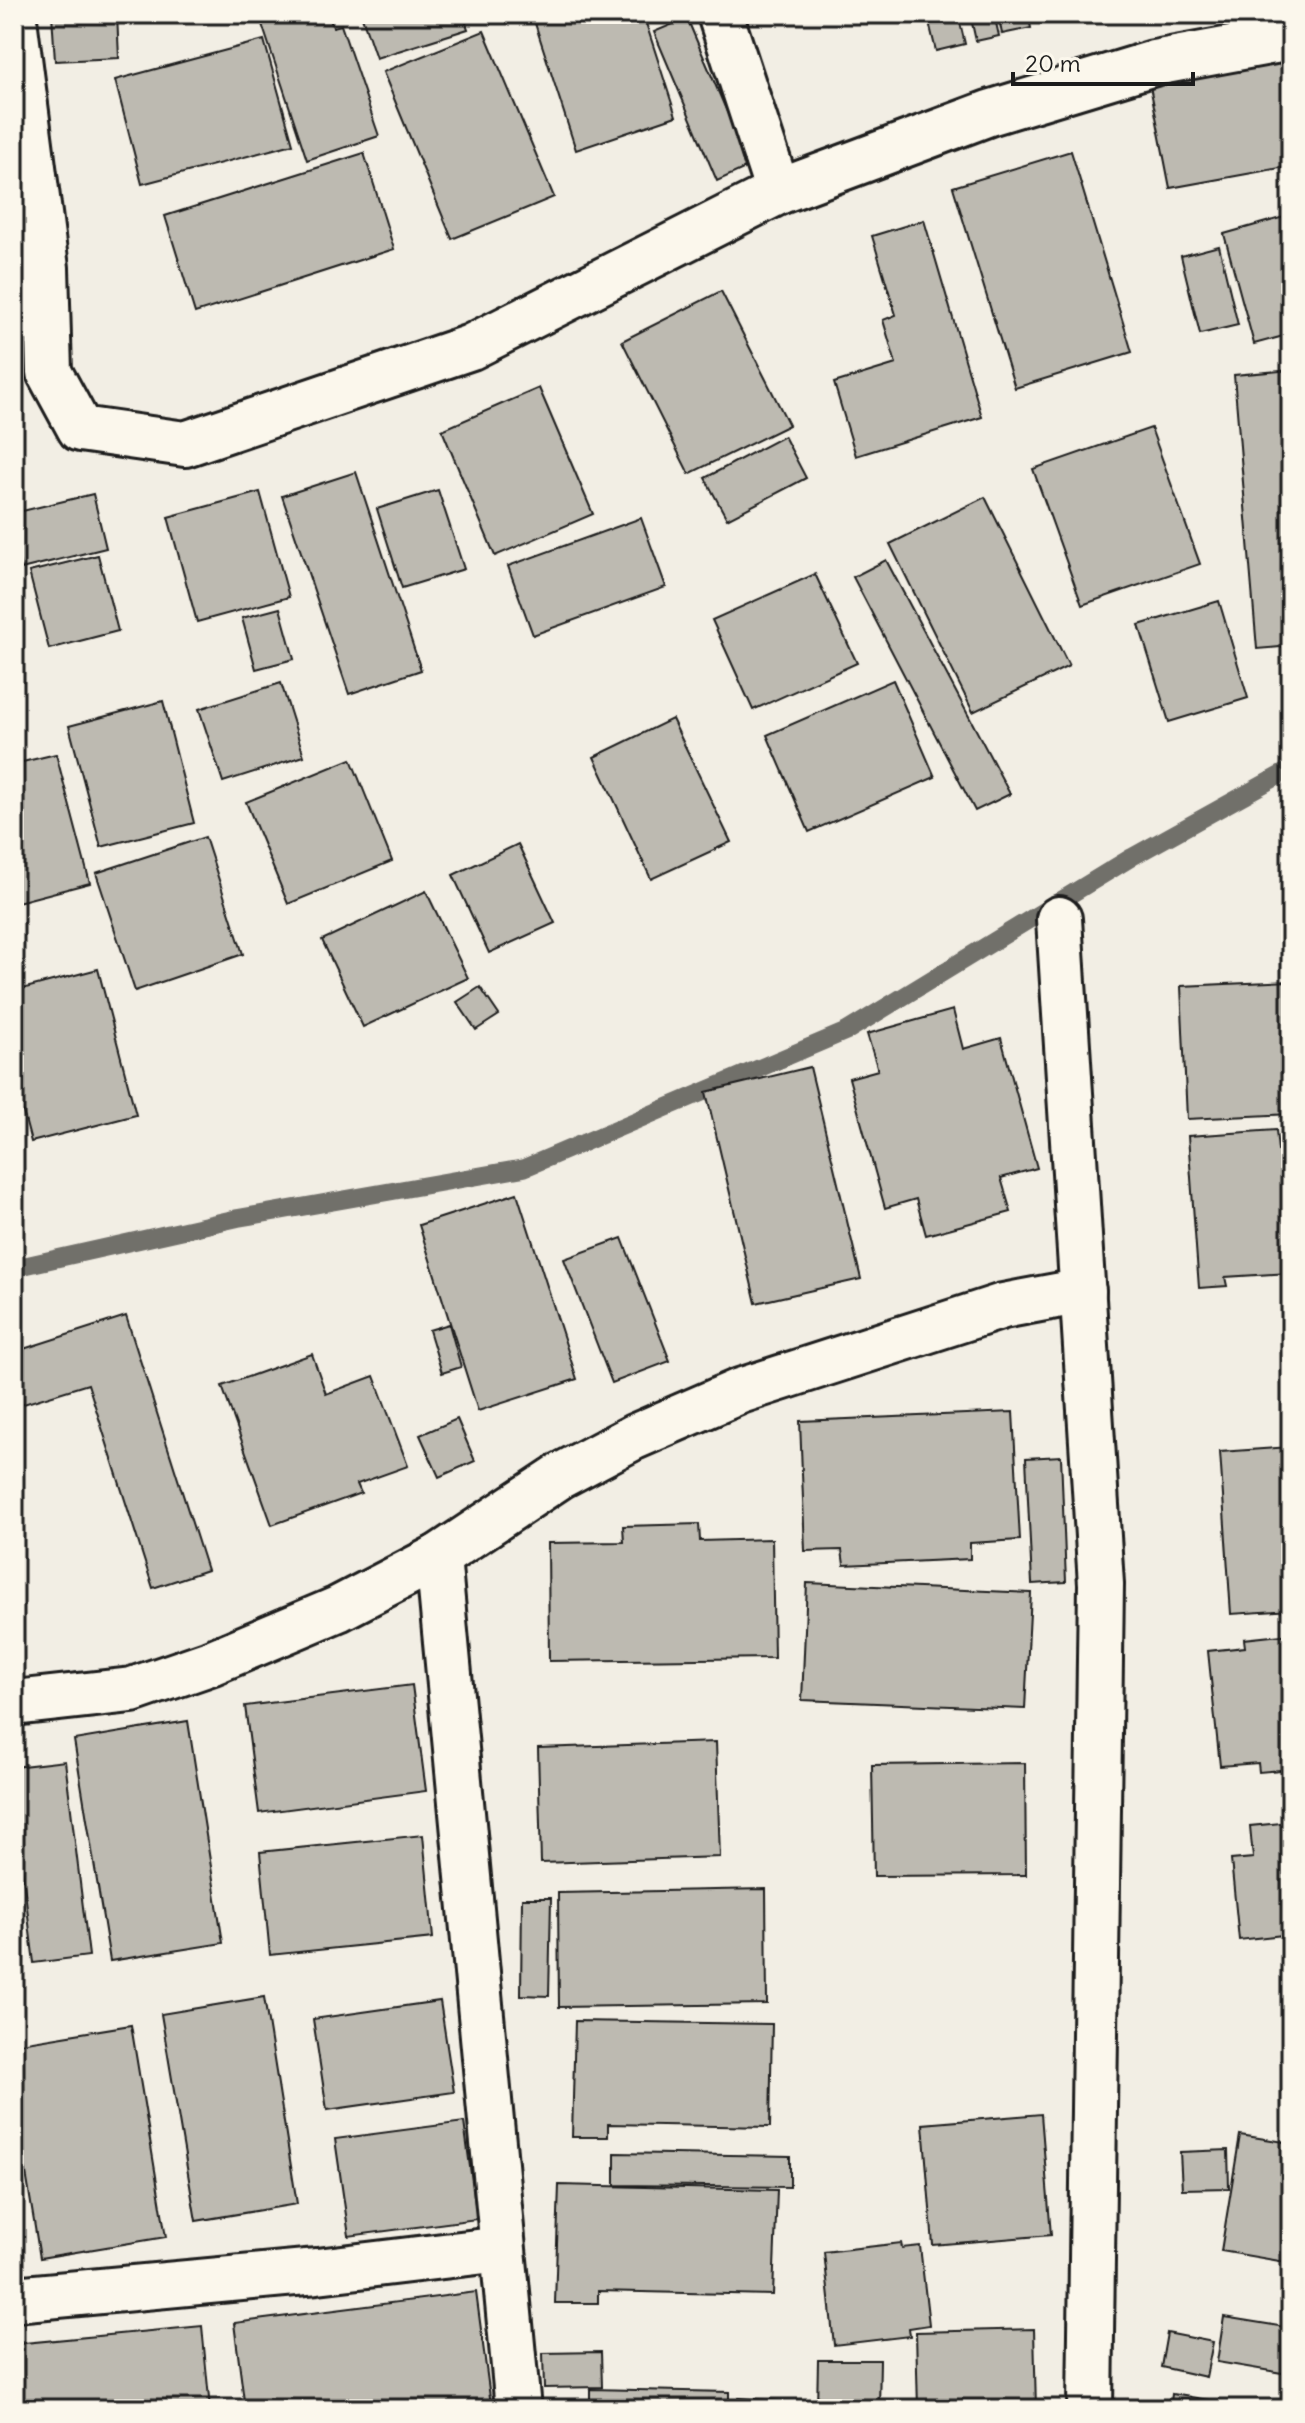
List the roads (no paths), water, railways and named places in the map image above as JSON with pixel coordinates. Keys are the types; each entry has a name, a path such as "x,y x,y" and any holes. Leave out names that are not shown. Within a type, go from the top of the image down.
{"street":[{"path":"720,14 778,192"},
{"path":"14,19 46,268 49,372 80,429 185,444 471,347 778,192 989,113 1154,63 1291,38"},
{"path":"1059,919 1101,1584 1090,2409"},
{"path":"14,1703 132,1690 210,1663 338,1609 438,1557 560,1476 634,1437 740,1391 1003,1306 1083,1291"},
{"path":"438,1557 518,2409"},
{"path":"14,2299 317,2271 502,2249"}],"waterway":[{"path":"14,1268 238,1218 524,1168 847,1031 1132,857 1291,769"}]}
